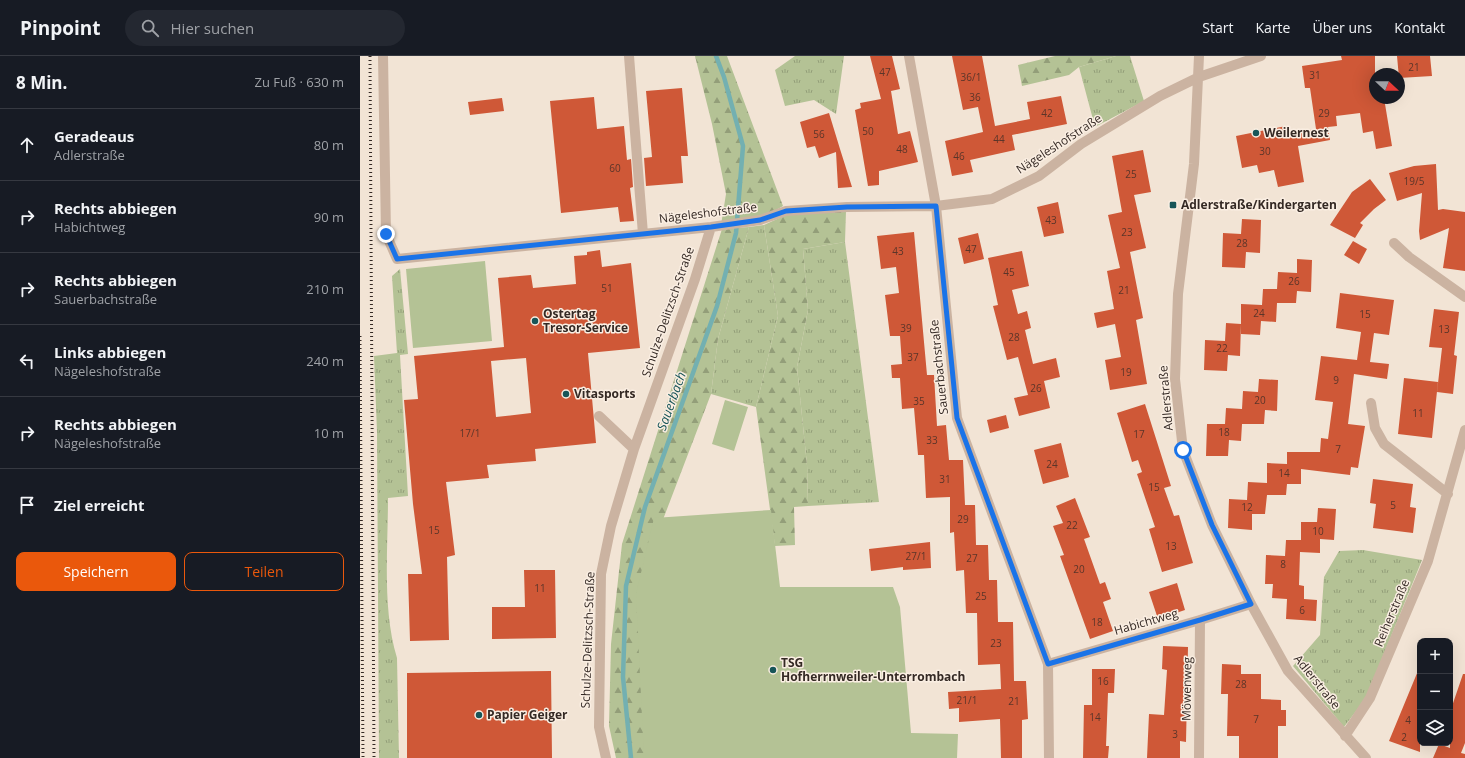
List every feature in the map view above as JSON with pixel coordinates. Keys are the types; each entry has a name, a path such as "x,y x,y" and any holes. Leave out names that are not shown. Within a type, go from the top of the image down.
{"street":[{"name":"Nägeleshofstraße","path":"383,56 386,234 397,259 757,221 786,211 847,207 936,206 992,199 1039,176 1081,144 1160,96 1199,77 1261,56"},
{"path":"629,56 643,234"},
{"name":"Sauerbachstraße","path":"909,56 936,206 957,418 1048,664 1049,758"},
{"name":"Adlerstraße","path":"1199,56 1194,164 1178,294 1175,379 1183,450 1212,525 1251,604 1288,671 1366,758"},
{"name":"Schulze-Delitzsch-Straße","path":"606,758 598,727 601,574 611,526 634,449 695,279 716,226"},
{"path":"1394,243 1409,257 1465,297"},
{"path":"1371,403 1375,428 1384,444 1448,494"},
{"path":"599,416 634,449"},
{"name":"Reiherstraße","path":"1345,736 1370,698 1428,561 1465,430"},
{"name":"Habichtweg","path":"1048,664 1251,604"},
{"name":"Möwenweg","path":"1199,758 1200,620"}],"green space":[{"path":"695,56 727,56 783,206 757,221 721,225 726,194 712,124"},
{"path":"795,56 844,56 836,114 814,100 785,106 775,70"},
{"path":"1055,56 1116,56 1079,67 1069,75 1022,86 1018,65"},
{"path":"1116,56 1130,56 1144,101 1095,127 1079,67"},
{"path":"846,211 845,242 803,249 808,310 797,367 807,465 808,506 794,507 795,545 775,546 756,407 778,316 764,225 786,215"},
{"path":"764,225 778,316 756,407 711,394 718,339 749,227"},
{"path":"749,227 718,339 711,394 659,530 653,758 616,758 609,726 611,644 622,544 722,229"},
{"path":"845,242 879,502 808,506 807,465 797,367 808,310 803,249"},
{"path":"485,261 492,341 413,348 406,269"},
{"path":"400,269 408,354 400,355 408,496 388,498 387,558 389,620 397,658 399,758 379,758 377,432 374,356 397,353 392,276"},
{"path":"725,400 748,407 734,451 712,444"},
{"name":"TSG Hofherrnweiler-Unterrombach","path":"771,510 780,587 893,587 900,607 911,733 958,734 957,758 644,758 636,594 654,518"},
{"path":"1363,550 1422,560 1366,698 1344,727 1293,666 1320,635 1324,577 1339,551"}],"building":[{"path":"870,56 892,56 900,89 891,91 898,134 910,131 918,162 879,171 879,185 868,186 855,110 861,108 860,103 881,99"},
{"path":"952,56 982,56 995,126 1030,119 1027,102 1061,96 1067,124 1012,135 1015,150 970,160 973,172 952,176 945,141 983,132 978,107 963,110"},
{"path":"1341,56 1375,56 1375,68 1369,68 1369,104 1385,104 1392,146 1376,149 1373,131 1363,133 1360,113 1336,116 1337,126 1328,127 1330,140 1298,146 1304,182 1278,187 1274,170 1259,173 1257,165 1242,168 1236,136 1286,126 1287,134 1316,129 1310,88 1305,88 1302,66 1342,60"},
{"path":"1397,56 1430,56 1432,76 1405,78 1405,68 1398,68"},
{"path":"682,88 688,156 681,156 683,183 646,186 644,158 652,157 646,91"},
{"path":"594,97 597,129 624,126 627,160 631,159 633,187 630,188 634,221 620,222 618,207 561,213 550,101"},
{"path":"502,98 504,111 470,115 468,102"},
{"path":"829,113 852,187 838,188 836,152 819,158 815,146 807,148 800,122"},
{"path":"1143,150 1151,192 1134,195 1146,248 1130,252 1143,318 1136,320 1147,384 1110,390 1105,360 1121,357 1115,324 1097,328 1094,313 1114,309 1107,271 1120,268 1108,215 1122,212 1112,156"},
{"path":"1436,164 1438,210 1443,209 1465,212 1465,271 1443,268 1449,228 1420,240 1419,231 1422,193 1397,201 1389,173 1414,166"},
{"path":"1370,179 1386,200 1374,209 1360,223 1363,225 1355,238 1330,225 1352,192"},
{"path":"1058,202 1064,233 1044,237 1037,207"},
{"path":"1242,219 1261,220 1260,253 1246,252 1245,268 1222,267 1223,233 1241,234"},
{"path":"914,232 927,375 934,375 937,426 946,425 949,460 963,460 965,505 975,505 976,545 988,545 989,580 997,580 998,622 1013,622 1014,681 1026,681 1028,719 1022,720 1022,758 1001,758 1000,719 959,722 959,708 949,709 948,692 1001,689 1000,664 978,665 977,613 966,613 964,570 956,571 954,532 950,533 950,497 926,498 924,455 918,455 914,408 902,409 900,378 892,378 891,365 902,364 900,336 890,336 885,295 899,293 896,267 881,269 877,236"},
{"path":"978,233 984,259 964,264 958,238"},
{"path":"1353,241 1367,249 1359,264 1344,255"},
{"path":"600,250 602,267 631,263 640,348 588,353 596,443 535,449 536,461 487,465 489,478 446,482 455,555 447,557 449,640 410,641 408,574 422,574 413,504 404,400 418,399 414,356 504,347 498,278 531,275 533,288 576,284 574,256 587,255 587,252","holes":["526,358 531,413 496,417 491,361"]},
{"path":"1022,251 1029,286 1012,290 1018,314 1027,311 1031,328 1025,330 1033,364 1056,358 1060,377 1044,381 1050,408 1019,416 1014,398 1028,395 1018,357 1007,360 993,306 998,305 988,258"},
{"path":"1297,259 1312,260 1311,292 1297,291 1296,303 1277,303 1276,322 1261,321 1260,335 1241,334 1241,304 1262,305 1263,289 1277,289 1278,272 1297,273"},
{"path":"1340,293 1394,300 1389,335 1374,333 1370,362 1389,364 1387,379 1354,374 1348,424 1365,426 1358,468 1351,467 1350,475 1301,469 1301,484 1287,484 1286,495 1267,495 1265,514 1252,514 1252,530 1228,528 1229,499 1247,500 1248,482 1267,483 1267,463 1287,464 1287,452 1320,452 1321,438 1328,439 1333,402 1315,400 1321,356 1357,360 1361,332 1336,328"},
{"path":"1434,309 1459,312 1454,355 1457,356 1453,394 1437,392 1442,348 1429,347"},
{"path":"1226,323 1241,324 1240,356 1228,355 1227,371 1204,370 1205,340 1225,341"},
{"path":"1404,378 1438,382 1432,438 1398,434"},
{"path":"1259,379 1278,380 1277,411 1265,410 1264,424 1242,424 1241,441 1229,440 1228,456 1206,456 1207,424 1225,424 1226,408 1242,409 1243,391 1258,392"},
{"path":"1145,404 1171,486 1164,488 1174,516 1179,515 1193,563 1162,572 1149,529 1155,527 1137,474 1142,472 1138,460 1132,462 1117,413"},
{"path":"1006,415 1009,428 990,433 987,420"},
{"path":"1061,443 1069,477 1043,484 1034,450"},
{"path":"1373,479 1413,484 1410,507 1416,508 1413,533 1373,528 1376,504 1370,503"},
{"path":"1075,498 1090,537 1084,539 1100,584 1105,582 1111,599 1103,602 1113,631 1090,639 1060,556 1064,555 1053,526 1063,523 1056,506"},
{"path":"1318,508 1336,509 1334,540 1320,539 1320,553 1300,552 1299,585 1304,586 1304,599 1317,600 1316,621 1286,619 1287,599 1272,598 1273,584 1265,584 1266,555 1285,556 1286,540 1301,540 1301,522 1317,522"},
{"path":"930,542 931,568 903,570 903,567 871,571 869,549"},
{"path":"524,570 555,570 556,638 492,639 492,607 525,607"},
{"path":"1177,583 1185,610 1158,619 1149,592"},
{"path":"1163,646 1188,647 1186,742 1180,741 1180,758 1147,758 1149,714 1164,715 1167,670 1162,669"},
{"path":"1222,664 1241,665 1241,674 1261,674 1261,699 1281,700 1281,710 1286,710 1286,726 1278,726 1278,758 1239,758 1239,736 1227,736 1228,694 1221,694"},
{"path":"1092,669 1115,669 1114,693 1108,693 1106,746 1109,746 1108,758 1083,758 1084,705 1092,705"},
{"name":"Papier Geiger","path":"551,671 552,758 407,758 407,673"},
{"path":"1417,673 1417,746 1420,746 1420,752 1389,741"},
{"path":"1463,674 1465,674 1465,743 1461,753 1465,754 1465,758 1433,758 1438,746 1450,748 1450,746 1453,746 1453,703"}],"waterway":[{"name":"Sauerbach","path":"631,758 623,677 626,586 645,507 717,306 736,233 743,146 724,77 716,56"}],"railway":[{"path":"370,56 374,758"},
{"path":"360,336 363,758"}],"place":[{"name":"Weilernest","path":"1256,133"},
{"name":"Adlerstraße/Kindergarten","path":"1173,205"},
{"name":"Ostertag Tresor-Service","path":"535,321"},
{"name":"Vitasports","path":"566,394"},
{"name":"TSG Hofherrnweiler-Unterrombach","path":"773,670"},
{"name":"Papier Geiger","path":"479,715"}],"route":[{"path":"386,234 397,259 711,227 760,220 786,211 847,207 936,206 957,418 1048,664 1251,604 1212,525 1183,450"}]}
